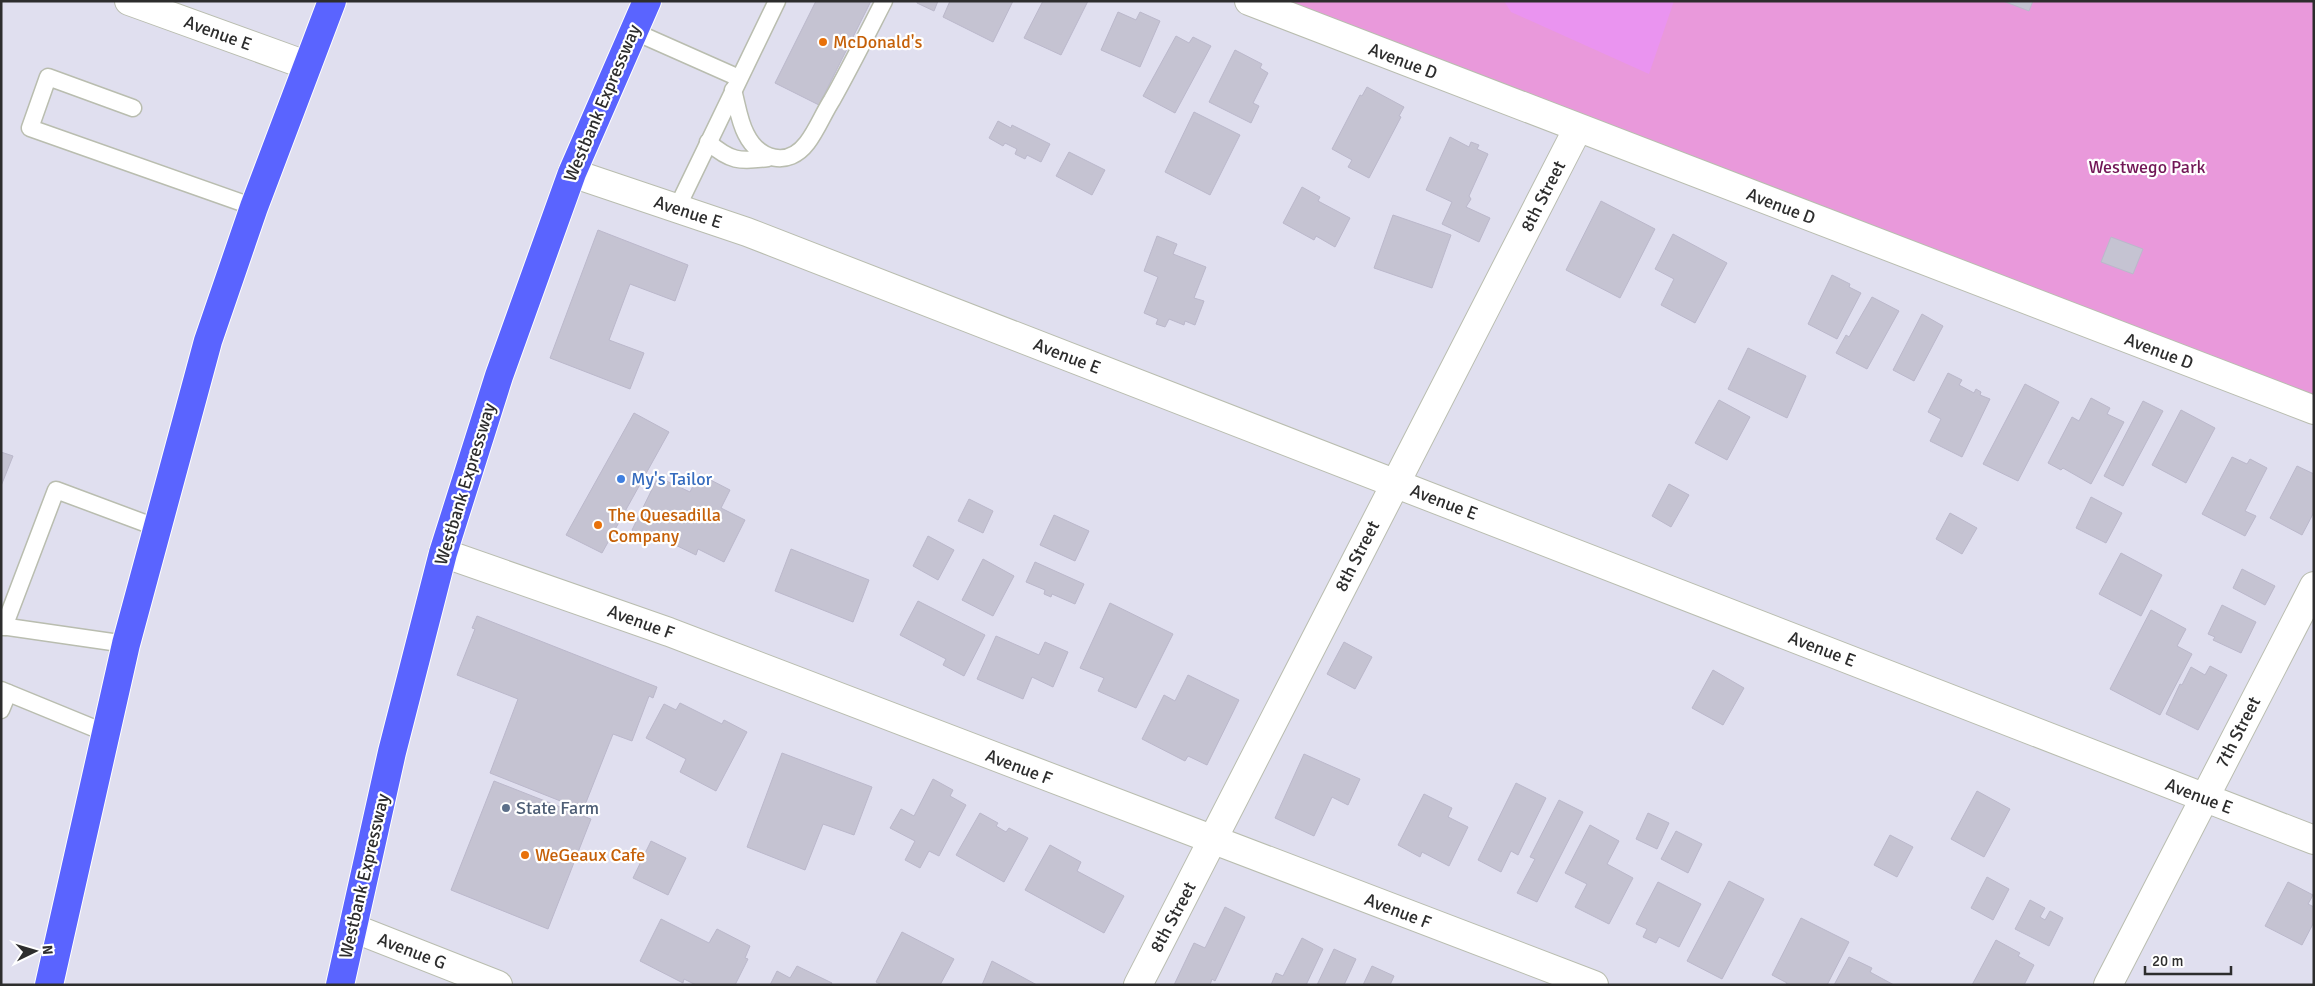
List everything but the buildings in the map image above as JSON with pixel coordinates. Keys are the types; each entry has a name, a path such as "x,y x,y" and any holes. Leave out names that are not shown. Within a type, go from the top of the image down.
{"highway":[{"path":"49,985 126,644 208,340 254,207 306,65 332,1"},
{"name":"Westbank Expressway","path":"340,985 392,752 443,553 499,376 572,173 639,14"}],"street":[{"name":"Avenue E","path":"129,1 306,65"},
{"name":"Avenue D","path":"1249,1 2314,410"},
{"name":"8th Street","path":"1138,985 1578,128"},
{"name":"Avenue E","path":"572,173 747,232 2314,840"},
{"name":"Avenue F","path":"443,553 669,632 1594,985"},
{"name":"7th Street","path":"2108,985 2314,586"},
{"name":"Avenue G","path":"353,928 498,985"}],"lane":[{"path":"677,208 777,1"},
{"path":"708,142 730,158 750,160 768,158 781,160 788,158 806,144 847,74 884,1"},
{"path":"639,14 736,84 747,136 768,158"},
{"path":"133,108 48,77 30,128 254,207"},
{"path":"126,644 3,627 56,490 158,528"},
{"path":"1,710 5,692 106,733"}],"green space":[{"name":"Westwego Park","path":"1249,1 2314,1 2314,410"}],"shaded area":[{"path":"1504,1 1674,1 1649,74 1511,12"}],"place":[{"name":"McDonald's","path":"823,42"},
{"name":"My's Tailor","path":"621,479"},
{"name":"The Quesadilla Company","path":"598,525"},
{"name":"State Farm","path":"506,808"},
{"name":"WeGeaux Cafe","path":"525,855"}]}
